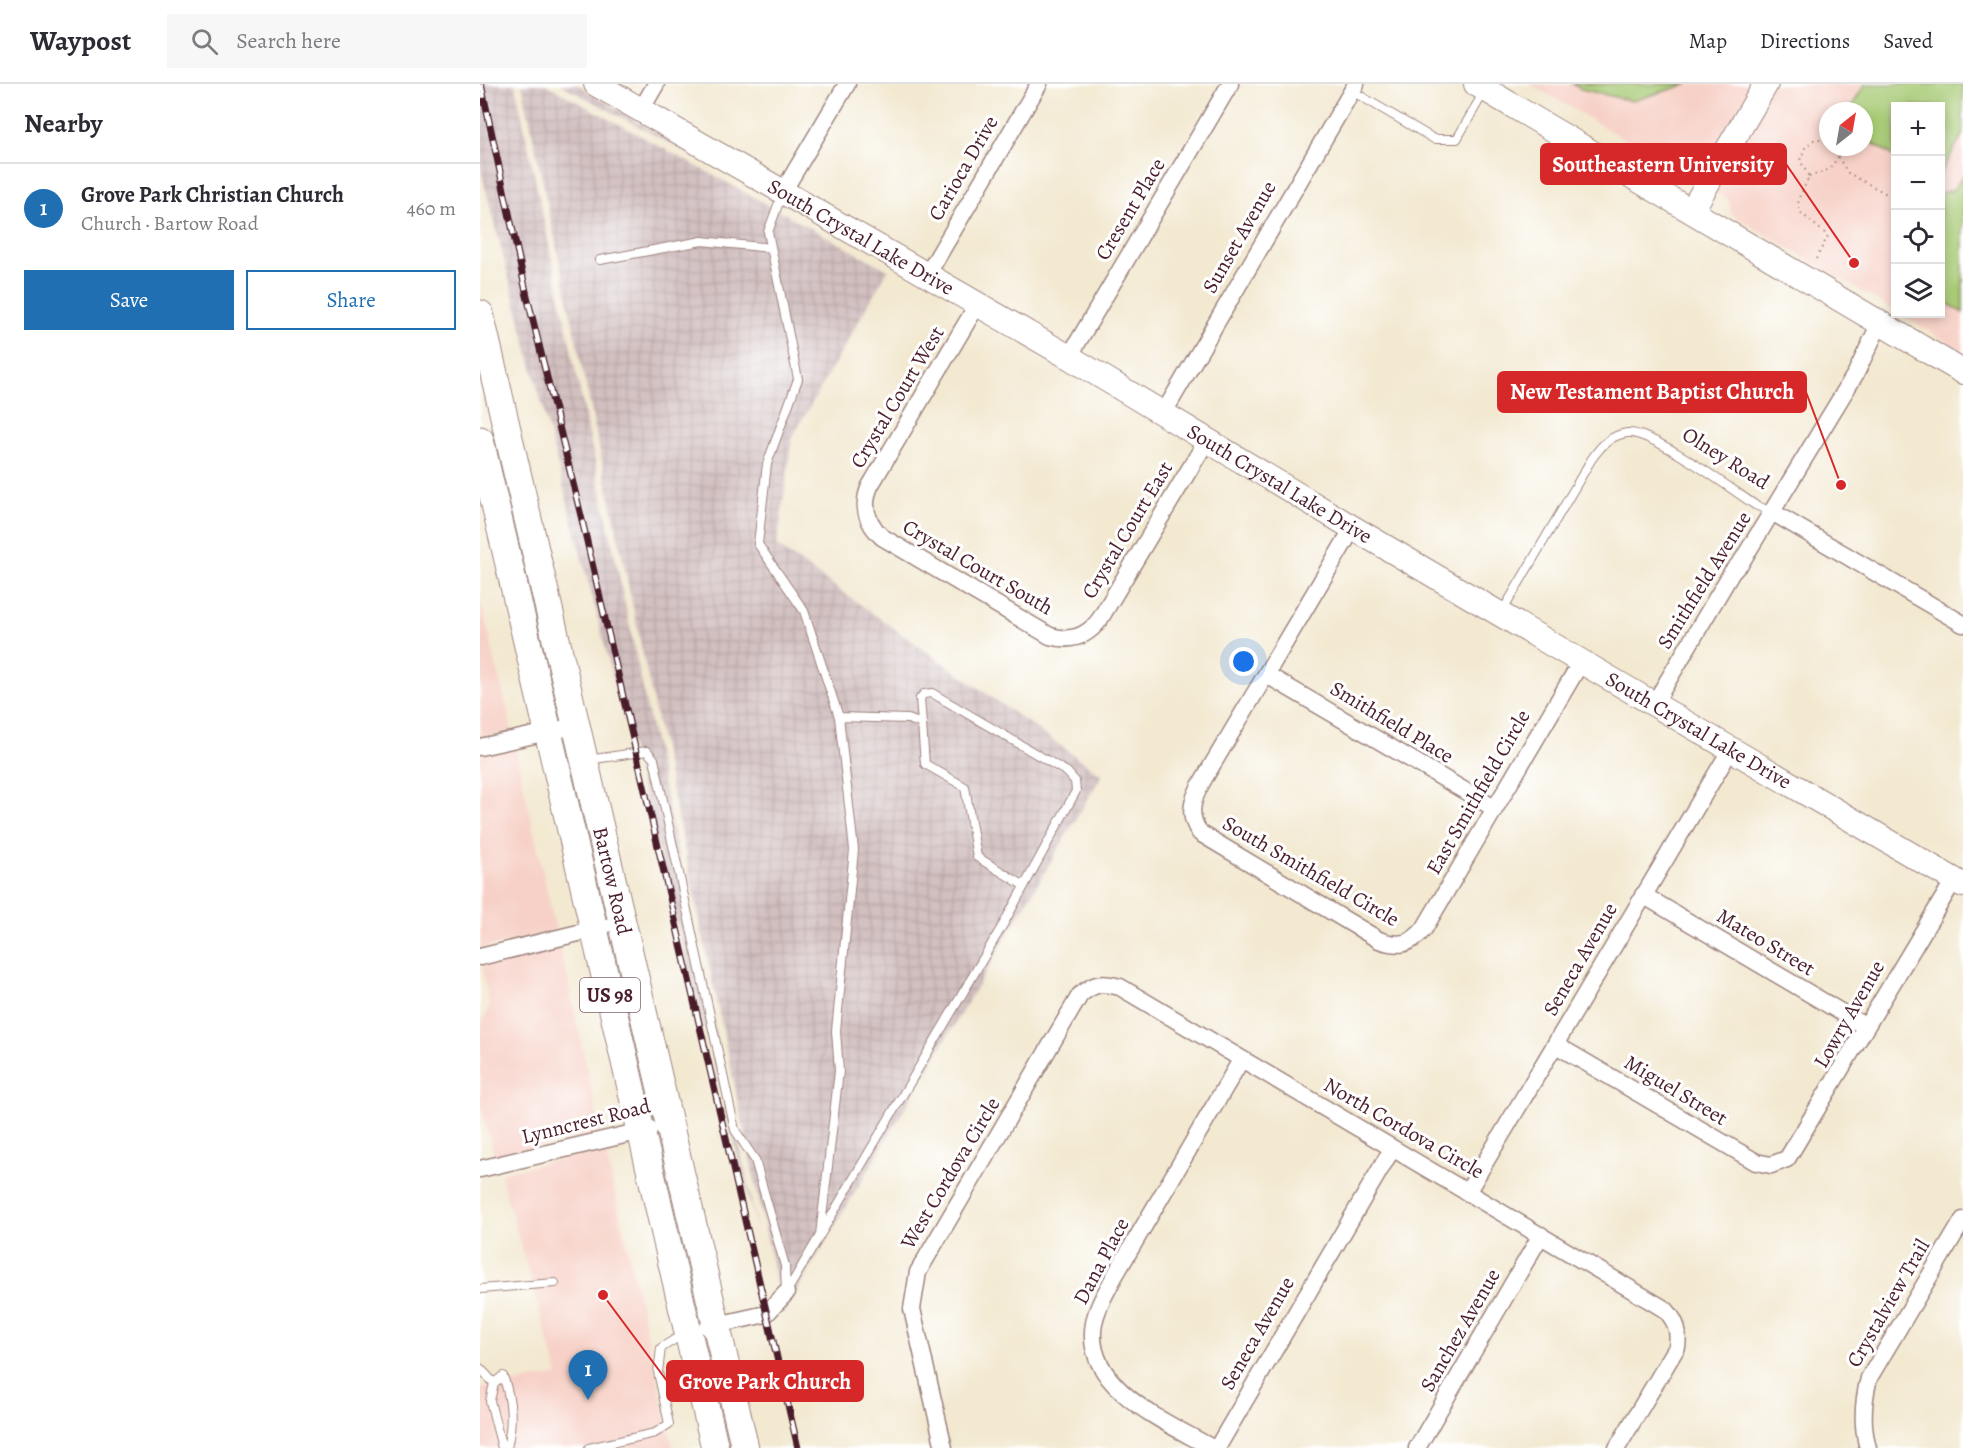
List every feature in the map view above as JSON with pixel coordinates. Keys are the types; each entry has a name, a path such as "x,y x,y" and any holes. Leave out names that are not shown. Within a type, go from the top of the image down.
{"main road":[{"name":"Bartow Road","path":"480,314 745,1448"},
{"name":"Bartow Road","path":"481,447 715,1448"}],"street":[{"name":"South Crystal Lake Drive","path":"596,84 784,190 1069,357 1500,615 1958,883"},
{"path":"641,110 656,84"},
{"path":"784,190 847,84"},
{"name":"Carioca Drive","path":"927,275 1039,84"},
{"name":"Cresent Place","path":"1069,357 1230,84"},
{"path":"1692,210 1766,84"},
{"name":"Sunset Avenue","path":"1163,414 1354,87"},
{"path":"1481,87 1963,372"},
{"name":"Crystal Court West","path":"866,514 866,495 870,486 977,305"},
{"name":"Smithfield Avenue","path":"1654,704 1732,572 1742,561 1856,373 1880,323"},
{"name":"Crystal Court East","path":"1079,637 1092,630 1100,619 1207,440"},
{"name":"Olney Road","path":"1772,512 1963,624"},
{"name":"Crystal Court South","path":"866,514 873,528 882,537 1050,636 1063,640 1079,637"},
{"path":"1267,675 1353,528"},
{"name":"East Smithfield Circle","path":"1411,941 1424,929 1581,662"},
{"name":"Smithfield Place","path":"1267,675 1494,808"},
{"name":"South Smithfield Circle","path":"1267,675 1193,799 1194,824 1200,833 1379,940 1396,946 1411,941"},
{"path":"480,747 575,726"},
{"name":"Seneca Avenue","path":"1468,1191 1731,749"},
{"name":"Lowry Avenue","path":"1776,1163 1786,1160 1793,1153 1866,1027 1958,883"},
{"name":"Mateo Street","path":"1643,896 1866,1027"},
{"path":"480,957 621,922"},
{"name":"North Cordova Circle","path":"1103,982 1120,987 1392,1149 1468,1191 1666,1311 1676,1323 1679,1332 1677,1347 1617,1448"},
{"name":"West Cordova Circle","path":"944,1448 912,1309 918,1272 1080,995 1091,986 1103,982"},
{"name":"Miguel Street","path":"1556,1046 1756,1162 1776,1163"},
{"name":"Dana Place","path":"1212,1448 1128,1399 1106,1377 1096,1354 1094,1324 1100,1304 1114,1276 1241,1060"},
{"name":"Lynncrest Road","path":"480,1169 668,1124"},
{"name":"Seneca Avenue","path":"1217,1448 1392,1149"},
{"name":"Crystalview Trail","path":"1868,1448 1863,1430 1865,1394 1869,1378 1960,1230"},
{"name":"Sanchez Avenue","path":"1417,1448 1541,1235"},
{"path":"688,1331 766,1314 786,1293"}],"lane":[{"path":"1354,87 1434,139 1457,139 1481,87"},
{"path":"784,190 768,232 798,379 784,423 767,464 758,544 804,611 839,717 854,850 836,1031 839,1071 820,1235"},
{"path":"600,260 702,241 771,248"},
{"name":"Olney Road","path":"1500,615 1591,460 1602,445 1615,436 1638,434 1657,442 1755,504 1772,512"},
{"path":"786,1293 1004,923 1076,791 1075,781 1067,772 932,693 924,694 920,698 924,764 965,787 977,857 1023,885"},
{"path":"839,717 908,719 922,724"},
{"path":"583,761 646,751 654,759 735,1130 755,1160 785,1266 786,1293"},
{"path":"480,1289 555,1283"},
{"path":"589,1448 656,1433 669,1424 658,1372 661,1348 688,1331"},
{"path":"480,1368 494,1383"},
{"path":"502,1448 490,1401 494,1383 503,1376 511,1396 512,1427 507,1448"}],"path":[{"path":"1809,177 1800,160 1806,146 1815,139 1819,140"},
{"path":"1816,259 1828,236 1800,213 1798,200 1809,177 1830,169 1838,157 1848,172 1891,196"}],"shaded area":[{"path":"480,84 515,84 758,1233 480,167"},
{"path":"522,84 545,84 888,270 792,438 777,546 1102,775 783,1314"},
{"path":"560,84 577,84 706,163"},
{"path":"1530,84 1963,84 1963,351 1906,318 1945,318 1945,102 1891,102 1891,309 1731,214 1729,200"},
{"path":"480,597 512,731 480,739"},
{"path":"515,747 556,931 480,949 480,755"},
{"path":"560,946 601,1133 495,1157 480,1105 480,1028 489,1006 482,964"},
{"path":"605,1149 673,1448 480,1448 480,1389 558,1375 500,1173"}],"green space":[{"path":"1572,84 1688,84 1632,101 1581,89"},
{"path":"1865,84 1963,84 1963,134 1945,165 1945,102 1891,102 1891,155 1873,144 1873,102 1854,102"},
{"path":"1963,176 1963,313 1945,302 1945,192 1953,190"}],"railway":[{"path":"481,84 527,296 582,520 798,1448"}],"place":[{"name":"Southeastern University","path":"1854,263"},
{"name":"New Testament Baptist Church","path":"1841,485"},
{"name":"Grove Park Church","path":"603,1295"},
{"name":"Grove Park Christian Church","path":"588,1400"}]}
